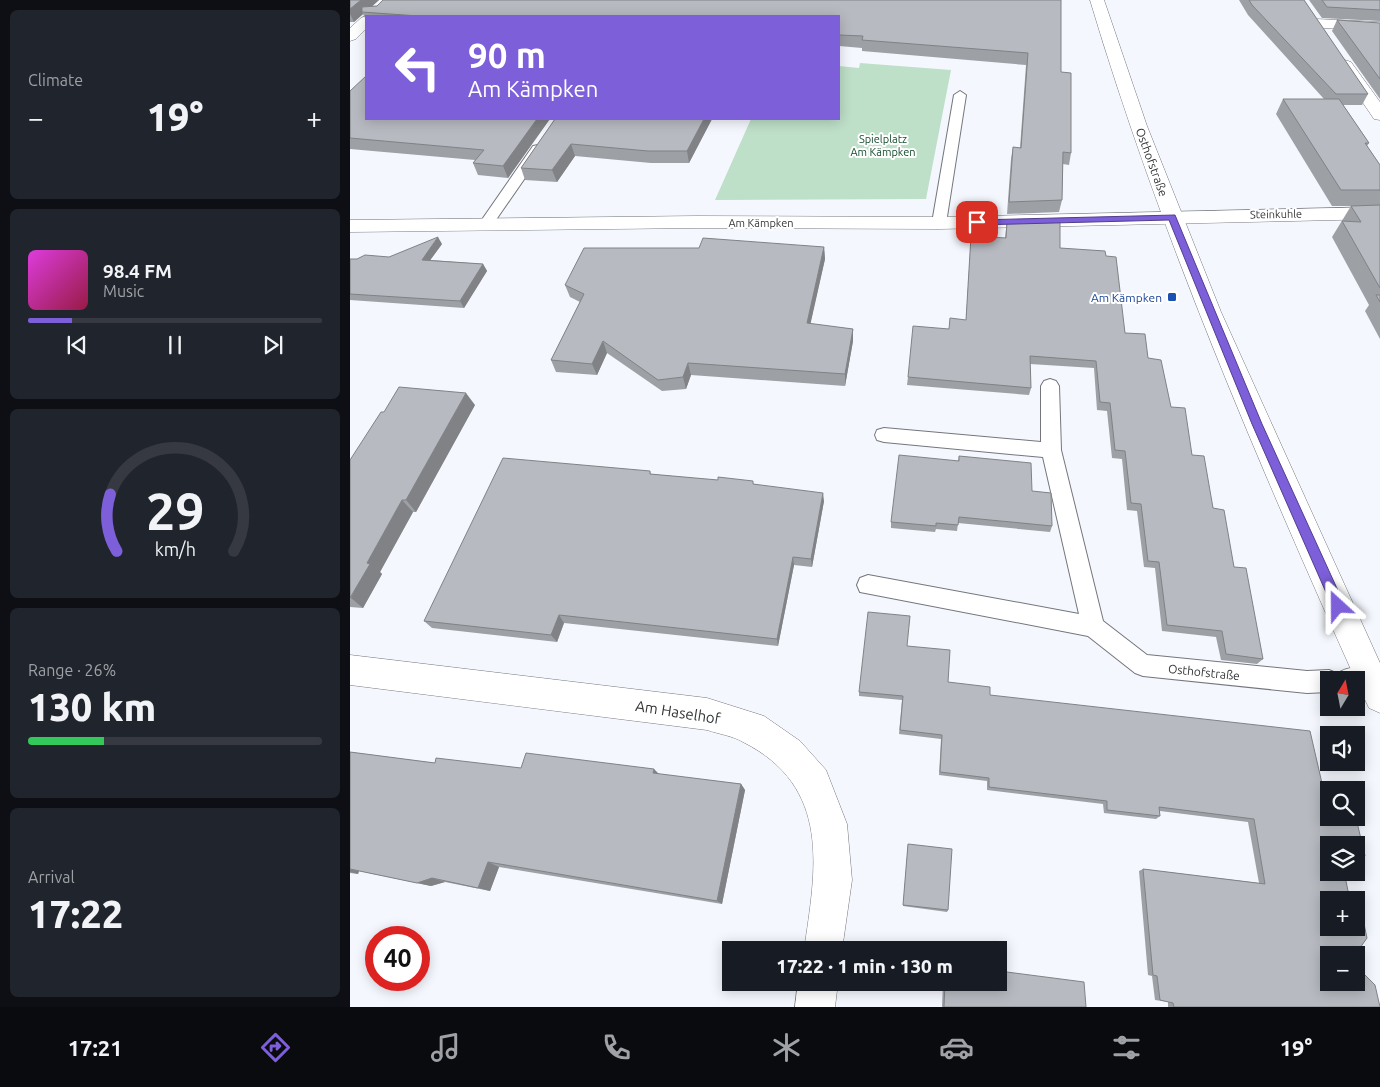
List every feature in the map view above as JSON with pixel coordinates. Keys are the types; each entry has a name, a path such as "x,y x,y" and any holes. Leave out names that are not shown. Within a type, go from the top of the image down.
{"street":[{"name":"Osthofstraße","path":"1097,0 1116,63 1172,217 1257,424 1376,688"},
{"path":"1306,8 1326,39"},
{"path":"350,36 365,22"},
{"path":"1316,24 1380,27"},
{"path":"1337,54 1380,115"},
{"name":"Steinkuhle","path":"1172,217 1380,213"},
{"name":"Am Kämpken","path":"350,226 939,223 1172,217"},
{"name":"Am Haselhof","path":"350,670 707,714 752,728 788,753 814,782 829,824 833,880 824,941"},
{"path":"815,1007 817,991"}],"lane":[{"path":"939,223 960,95"},
{"path":"486,224 545,138"},
{"path":"1050,386 1051,450 1092,627"},
{"path":"884,435 1051,450"},
{"name":"Osthofstraße","path":"868,584 1092,627 1143,665 1307,682 1320,681"}],"green space":[{"name":"Spielplatz Am Kämpken","path":"860,63 951,70 926,199 715,200 751,120 840,120 840,66 859,68"}],"building":[{"path":"350,0 361,0 350,9"},
{"path":"383,0 1061,0 1061,72 1071,73 1071,153 1063,152 1062,200 1009,202 1013,147 1021,148 1028,53 862,40 863,36 840,35 840,15 404,15 362,12 362,7 377,6"},
{"path":"1249,0 1304,0 1368,94 1336,94"},
{"path":"1322,0 1380,0 1380,10 1327,7"},
{"path":"1337,20 1380,23 1380,79"},
{"path":"365,77 365,120 536,120 503,166 473,163 484,150 350,138 350,91"},
{"path":"1283,99 1339,99 1369,143 1365,143 1380,165 1380,190 1341,190"},
{"path":"554,120 703,120 687,151 648,151 571,144 552,170 521,168"},
{"path":"1380,205 1380,288 1342,221 1361,222 1351,206"},
{"path":"1060,220 1060,248 1105,251 1106,256 1116,257 1125,333 1145,334 1148,358 1161,360 1171,407 1185,408 1192,455 1204,456 1213,508 1224,510 1234,567 1246,568 1263,659 1226,654 1222,631 1167,625 1159,562 1148,561 1141,504 1131,503 1125,451 1115,450 1110,403 1100,402 1096,361 1030,356 1031,388 908,377 913,326 949,329 950,318 966,320 971,236 1006,238 1007,221"},
{"path":"438,237 422,260 483,264 460,301 350,294 350,259 357,259 365,255 389,257"},
{"path":"703,238 824,247 807,323 853,329 845,374 688,363 683,377 658,380 603,341 592,364 551,360 584,294 565,285 584,248 699,248"},
{"path":"399,387 466,393 406,500 402,500 367,563 370,564 350,598 350,460"},
{"path":"899,455 959,461 959,456 1031,463 1032,491 1051,493 1052,526 959,517 958,525 936,523 936,526 891,522"},
{"path":"503,458 650,471 650,474 718,480 718,477 753,481 753,484 823,493 811,559 793,557 777,639 559,615 551,635 424,621"},
{"path":"868,612 910,616 907,646 950,650 948,682 990,687 990,695 1310,731 1321,781 1320,826 1358,826 1360,836 1320,836 1320,881 1346,881 1348,891 1320,891 1320,936 1365,936 1365,929 1367,938 1361,946 1320,946 1320,991 1365,991 1365,975 1375,985 1380,1007 1174,1007 1173,1003 1160,1000 1157,976 1153,975 1143,869 1265,884 1254,819 1159,807 1160,816 1107,810 1107,801 989,787 989,778 940,772 942,735 900,730 903,696 859,692"},
{"path":"350,752 435,763 436,758 521,768 526,753 654,769 653,773 741,784 717,901 488,862 478,888 432,878 417,883 350,869"},
{"path":"908,844 952,849 948,910 903,905"},
{"path":"1007,972 1084,982 1086,1007 944,1007 945,991 1007,991"}],"place":[{"name":"Am Kämpken","path":"1172,297"}],"route":[{"path":"977,222 1129,220 1172,217 1257,424 1338,606"}]}
